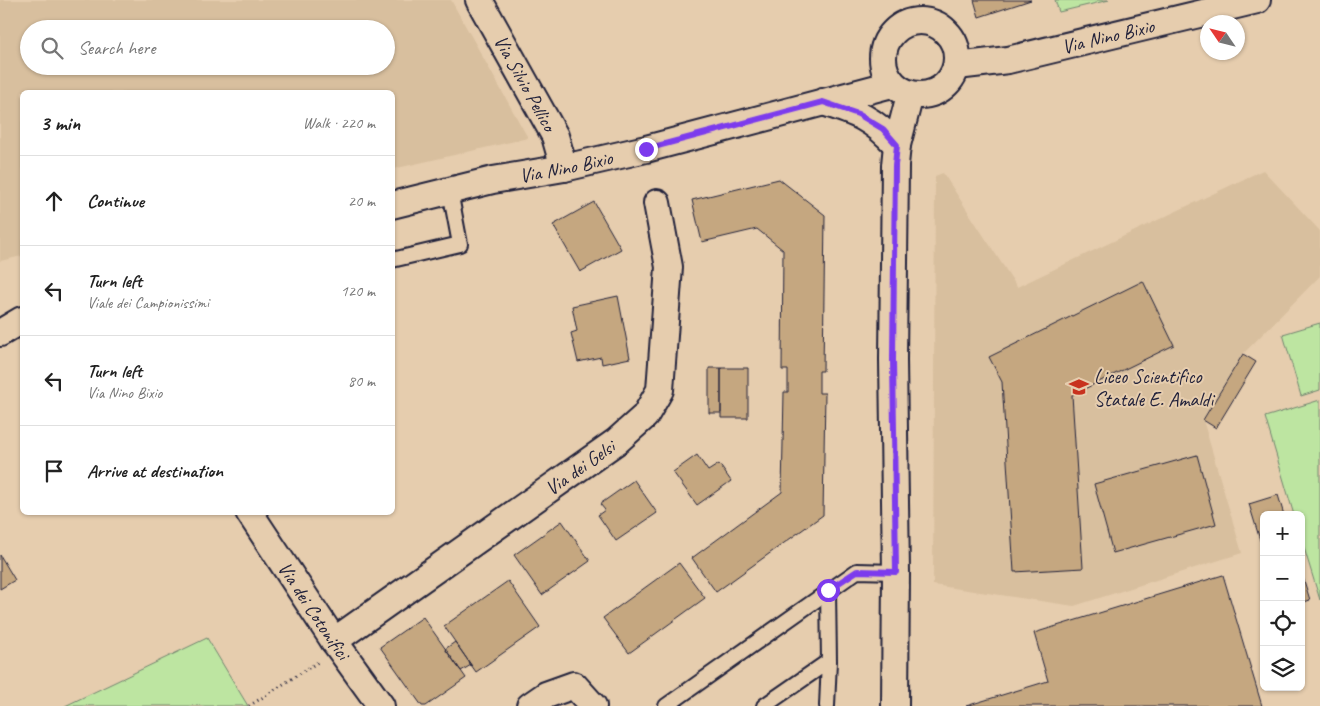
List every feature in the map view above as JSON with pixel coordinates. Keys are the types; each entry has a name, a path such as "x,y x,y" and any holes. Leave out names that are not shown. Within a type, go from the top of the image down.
{"street":[{"name":"Via Silvio Pellico","path":"479,0 555,136 564,168"},
{"name":"Via Nino Bixio","path":"957,66 1008,60 1257,0"},
{"path":"908,11 923,21 933,23 946,32 955,45 958,55 957,66 951,80 940,90 925,96 901,89 885,73 882,60 884,47 890,35 900,26 908,11"},
{"name":"Via Nino Bixio","path":"395,204 493,180 564,168 823,102 901,89"},
{"path":"895,706 896,572 893,360 895,165 901,89"},
{"path":"823,102 858,114 883,129 897,145"},
{"name":"Via dei Gelsi","path":"327,651 617,441 645,416 660,390 669,267 657,203"},
{"path":"0,333 20,321"},
{"name":"Via dei Cotonifici","path":"251,515 327,651 381,706"},
{"path":"530,706 546,695 574,685 593,706"}],"lane":[{"path":"395,259 460,244 450,191"},
{"path":"666,706 857,571 896,572"},
{"path":"827,706 829,661 828,590"},
{"path":"764,706 829,661"}],"path":[{"path":"249,706 327,651"}],"shaded area":[{"path":"0,0 451,0 528,138 395,169 395,90 20,90 20,256 0,261"},
{"name":"Liceo Scientifico Statale E. Amaldi","path":"1263,170 1320,231 1320,276 1243,354 1203,420 1242,553 1074,606 933,585 935,176 943,173 1017,287"}],"green space":[{"path":"1055,0 1109,0 1059,12"},
{"path":"1320,323 1320,390 1301,396 1283,334"},
{"path":"1320,400 1320,600 1305,551 1305,511 1293,511 1265,417"},
{"path":"207,638 248,706 65,706"}],"building":[{"path":"974,0 1031,0 979,17"},
{"path":"779,179 825,215 823,371 819,371 819,393 825,393 823,515 716,592 692,558 782,492 784,392 788,392 788,370 782,370 783,250 757,229 702,242 692,200"},
{"path":"594,202 621,249 580,272 553,225"},
{"path":"1143,281 1174,345 1072,395 1083,568 1014,572 1002,382 989,357"},
{"path":"618,296 630,358 602,364 601,357 578,362 571,333 577,331 572,306"},
{"path":"1243,354 1256,362 1216,428 1203,420"},
{"path":"709,368 721,368 721,413 709,413"},
{"path":"721,368 748,368 748,418 721,418"},
{"path":"697,455 708,471 719,464 731,481 697,505 673,472"},
{"path":"1197,455 1216,524 1113,553 1094,484"},
{"path":"634,480 657,513 616,541 598,515 605,510 600,504"},
{"path":"1278,495 1283,511 1260,511 1260,540 1249,504"},
{"path":"562,521 590,561 542,595 514,555"},
{"path":"0,555 15,580 0,589"},
{"path":"679,563 705,598 629,653 603,618"},
{"path":"1223,575 1262,706 966,706 1048,681 1034,633"},
{"path":"508,581 540,627 476,672 444,626"},
{"path":"1305,584 1310,600 1305,602"},
{"path":"423,617 466,678 426,706 422,706 380,647"},
{"path":"455,642 471,665 461,671 445,649"}],"place":[{"name":"Liceo Scientifico Statale E. Amaldi","path":"1079,387"}],"route":[{"path":"646,149 823,102 858,114 883,129 897,145 895,165 893,360 896,572 857,571 828,590"}]}
